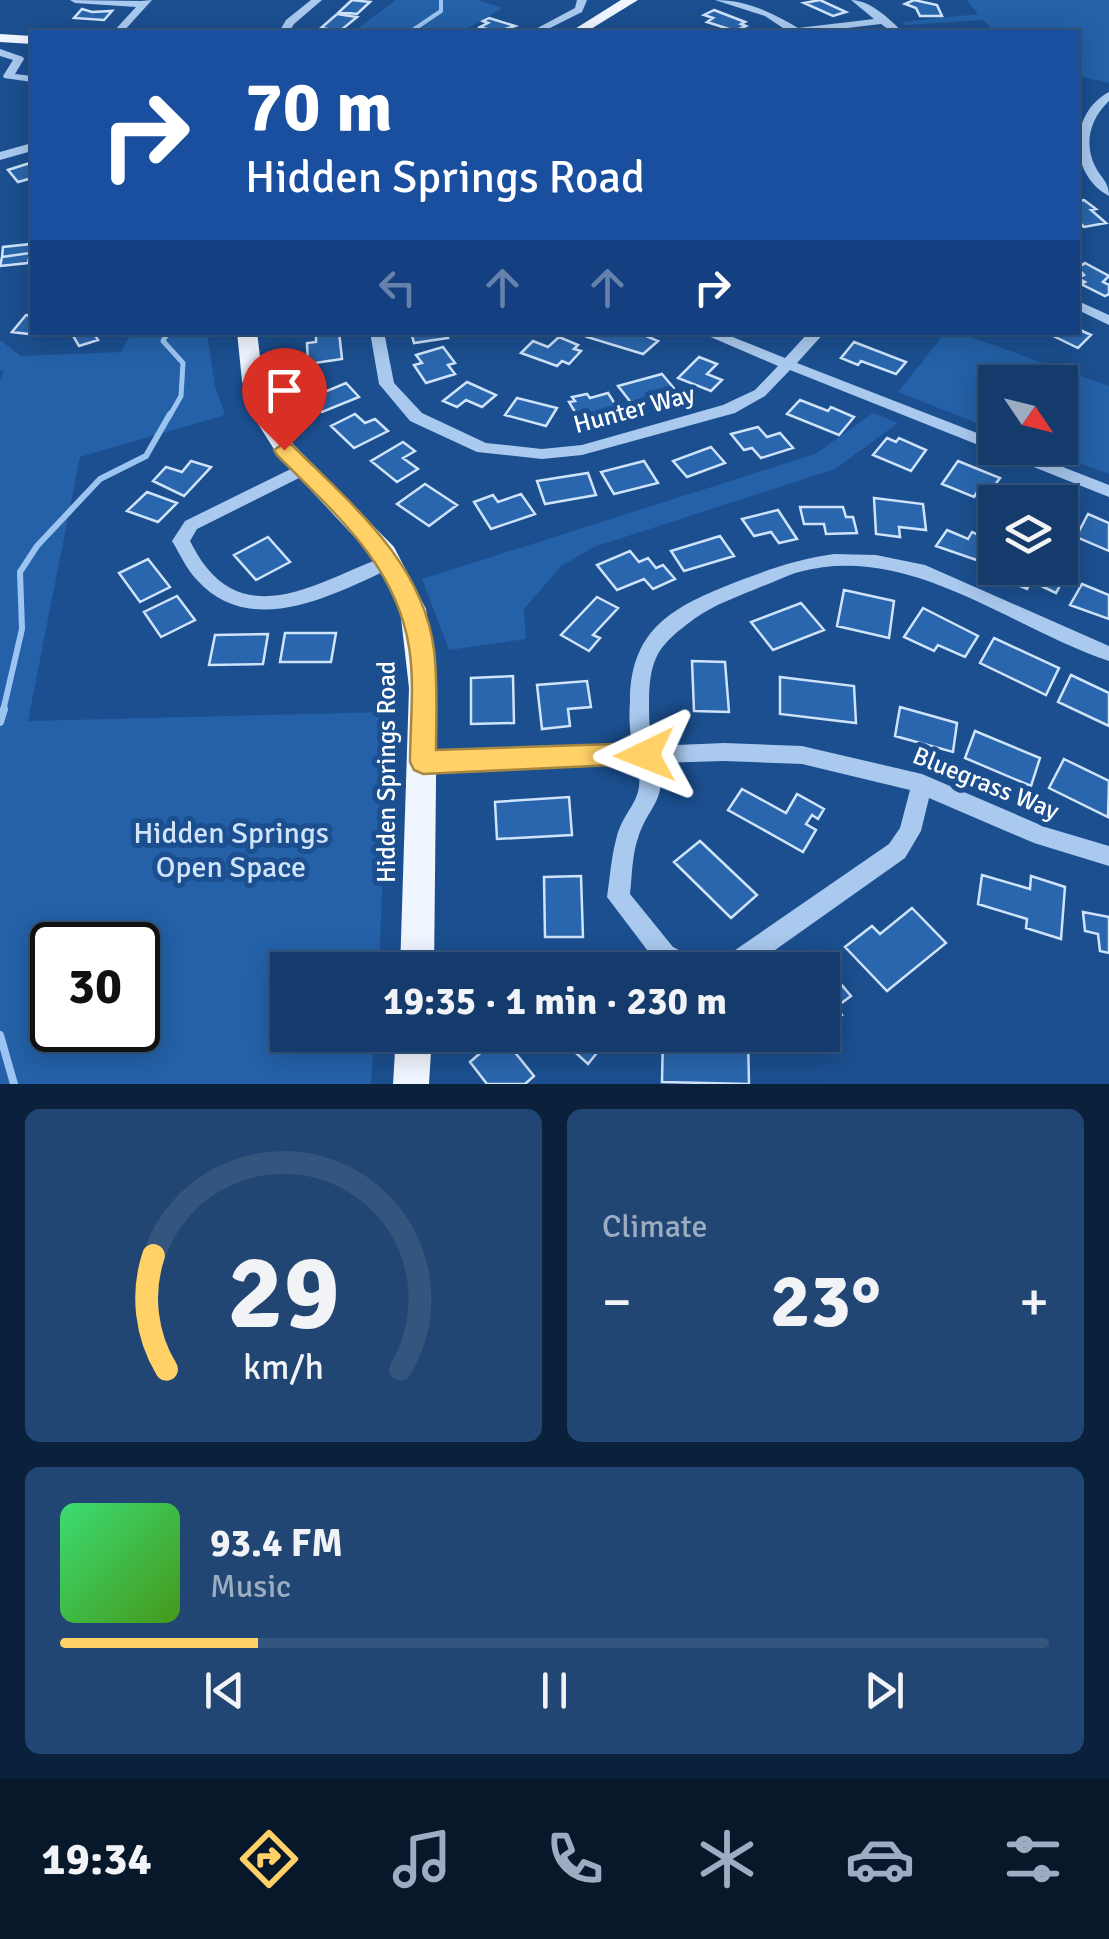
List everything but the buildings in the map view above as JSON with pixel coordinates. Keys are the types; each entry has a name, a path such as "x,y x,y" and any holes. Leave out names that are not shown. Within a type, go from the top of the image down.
{"main road":[{"path":"579,30 631,0"},
{"path":"0,35 30,37"},
{"name":"Hidden Springs Road","path":"246,335 248,375 258,406 279,443 301,470 360,524 390,561 407,592 420,636 423,762 418,952"},
{"path":"411,1084 413,1052"}],"street":[{"path":"74,0 145,2"},
{"path":"285,30 317,0"},
{"path":"539,30 579,10 582,0"},
{"path":"720,0 769,14 792,30"},
{"path":"856,0 896,30"},
{"path":"120,30 145,2"},
{"path":"810,30 886,20"},
{"path":"0,52 19,59 8,76 30,79"},
{"path":"1109,95 1094,108 1083,130 1080,153 1091,173 1109,192"},
{"path":"0,156 30,148"},
{"path":"1080,306 1109,321"},
{"name":"Hunter Way","path":"378,335 387,384 416,418 483,448 515,454 582,450 726,410 760,393 815,335"},
{"path":"714,335 978,440"},
{"path":"1044,465 1109,490"},
{"path":"301,470 191,525 181,541 187,554 220,591 240,602 280,605 390,561"},
{"path":"663,952 618,897 627,836 649,798 652,780 638,730 640,672 660,635 704,603 796,566 855,560 920,570 1109,654"},
{"name":"Bluegrass Way","path":"423,762 802,755 922,784 1042,836 1109,856"},
{"path":"754,952 888,860 910,832 922,784"}],"green space":[{"path":"396,0 477,0 503,8 464,30 356,30"},
{"path":"967,0 1109,0 1109,83 1080,76 1080,30 993,30 983,20 905,25 902,22 978,14"},
{"name":"Hidden Springs Open Space","path":"130,335 207,335 215,386 225,415 80,457 28,721 389,712 380,952 270,952 270,1052 373,1052 371,1084 0,1084 0,380 4,371 0,371 0,340 21,356 121,352"},
{"path":"943,335 965,335 1050,365 978,365 978,423 898,392"},
{"path":"1078,375 1109,386 1109,474 1078,462"},
{"path":"873,413 898,423 835,469 594,547 560,567 524,609 526,639 449,650 422,579 815,454"}],"waterway":[{"path":"413,30 441,11 441,0"},
{"path":"166,335 163,341 183,363 181,396 169,417"},
{"path":"3,711 22,629 20,572 37,546 100,479 146,456 170,414"},
{"path":"0,722 4,709"},
{"path":"0,1035 14,1084"}],"route":[{"path":"284,450 383,550 407,592 422,649 423,762 645,755"}]}
